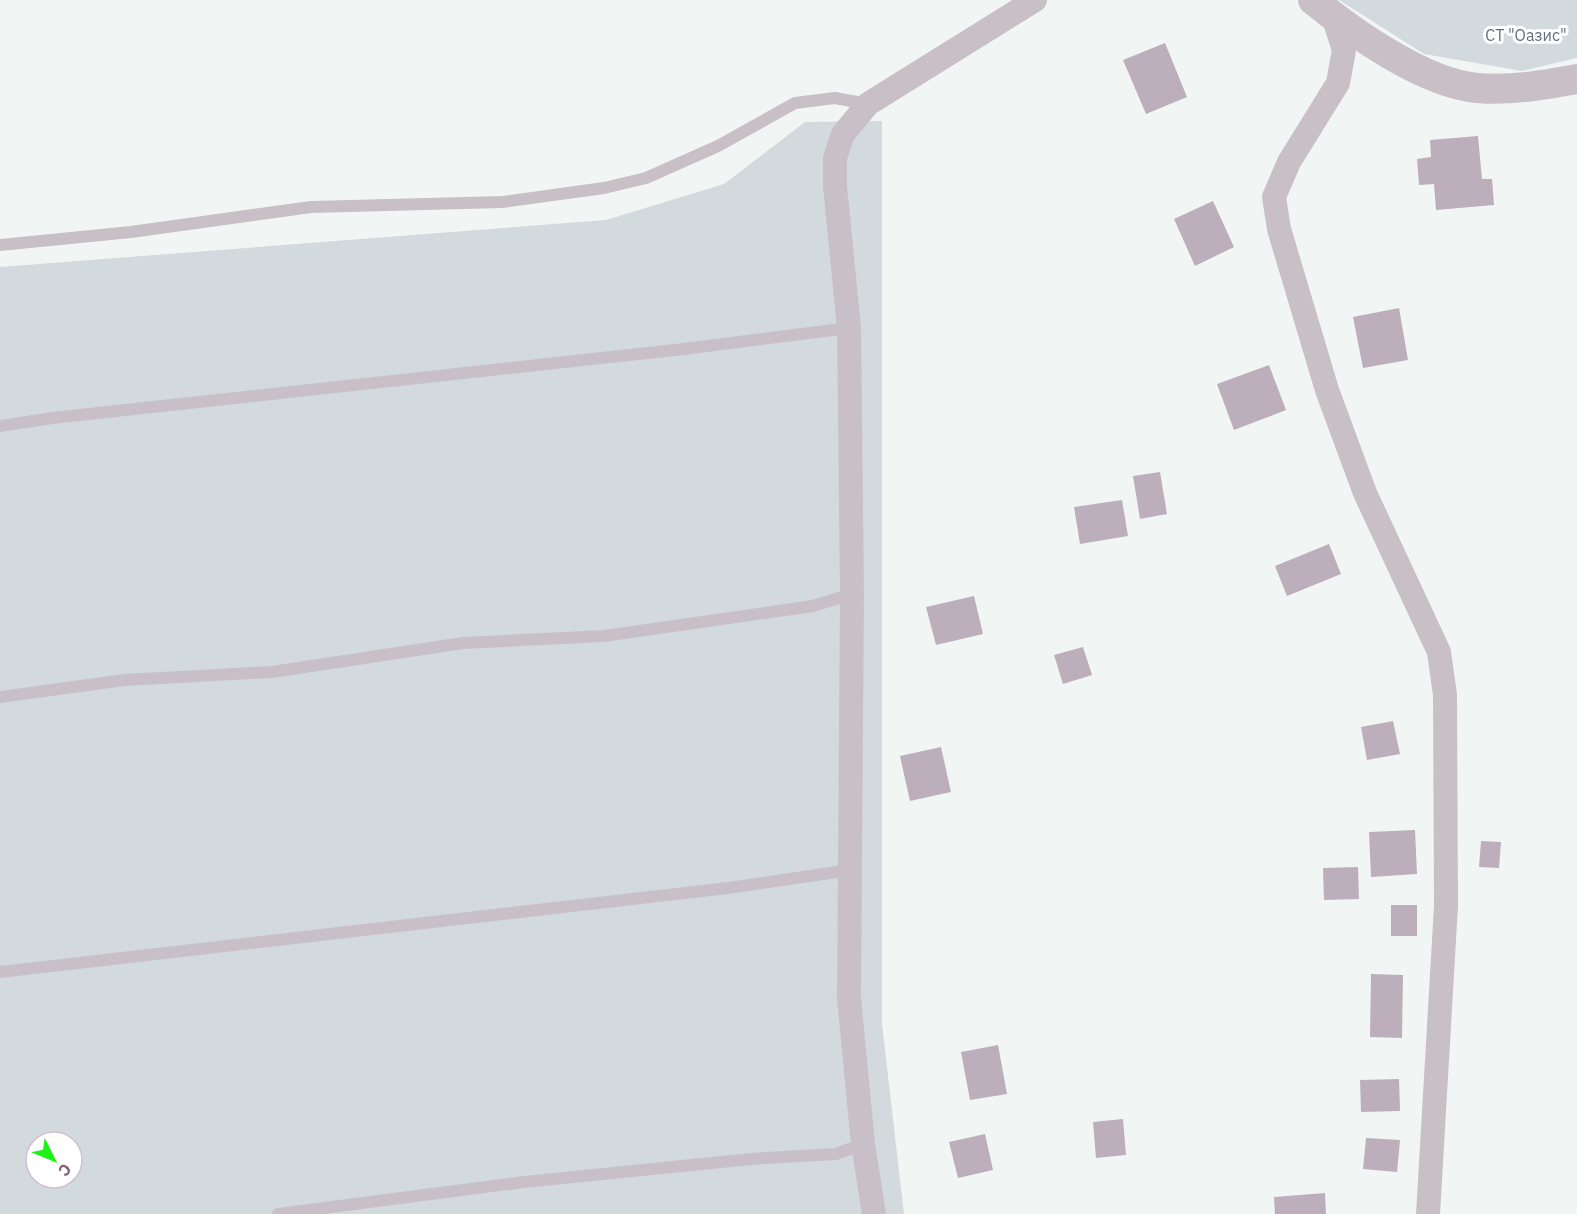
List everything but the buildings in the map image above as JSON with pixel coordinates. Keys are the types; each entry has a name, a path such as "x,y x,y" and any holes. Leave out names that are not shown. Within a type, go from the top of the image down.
{"street":[{"path":"874,1214 863,1144 849,998 852,594 849,328 835,186 835,158 843,134 868,104 1035,0"},
{"path":"1323,8 1379,48 1434,76 1476,88 1529,87 1577,80"},
{"path":"1323,8 1344,50 1338,83 1289,162 1274,197 1279,230 1327,390 1365,493 1439,652 1445,695 1446,906 1428,1214"}],"lane":[{"path":"0,245 131,232 311,207 393,203 503,202 604,188 646,178 718,146 795,103 835,98 868,104"},
{"path":"0,426 52,417 684,349 849,328"},
{"path":"0,697 124,680 272,672 463,643 604,636 813,606 852,594"},
{"path":"0,972 729,888 837,872 850,866"},
{"path":"278,1214 524,1182 751,1159 836,1154 863,1144"}],"green space":[{"name":"СТ \"Оазис\"","path":"1339,0 1577,0 1577,58 1522,71 1424,54"},
{"path":"882,121 882,1024 904,1214 0,1214 0,267 606,220 724,184 805,122"}]}
